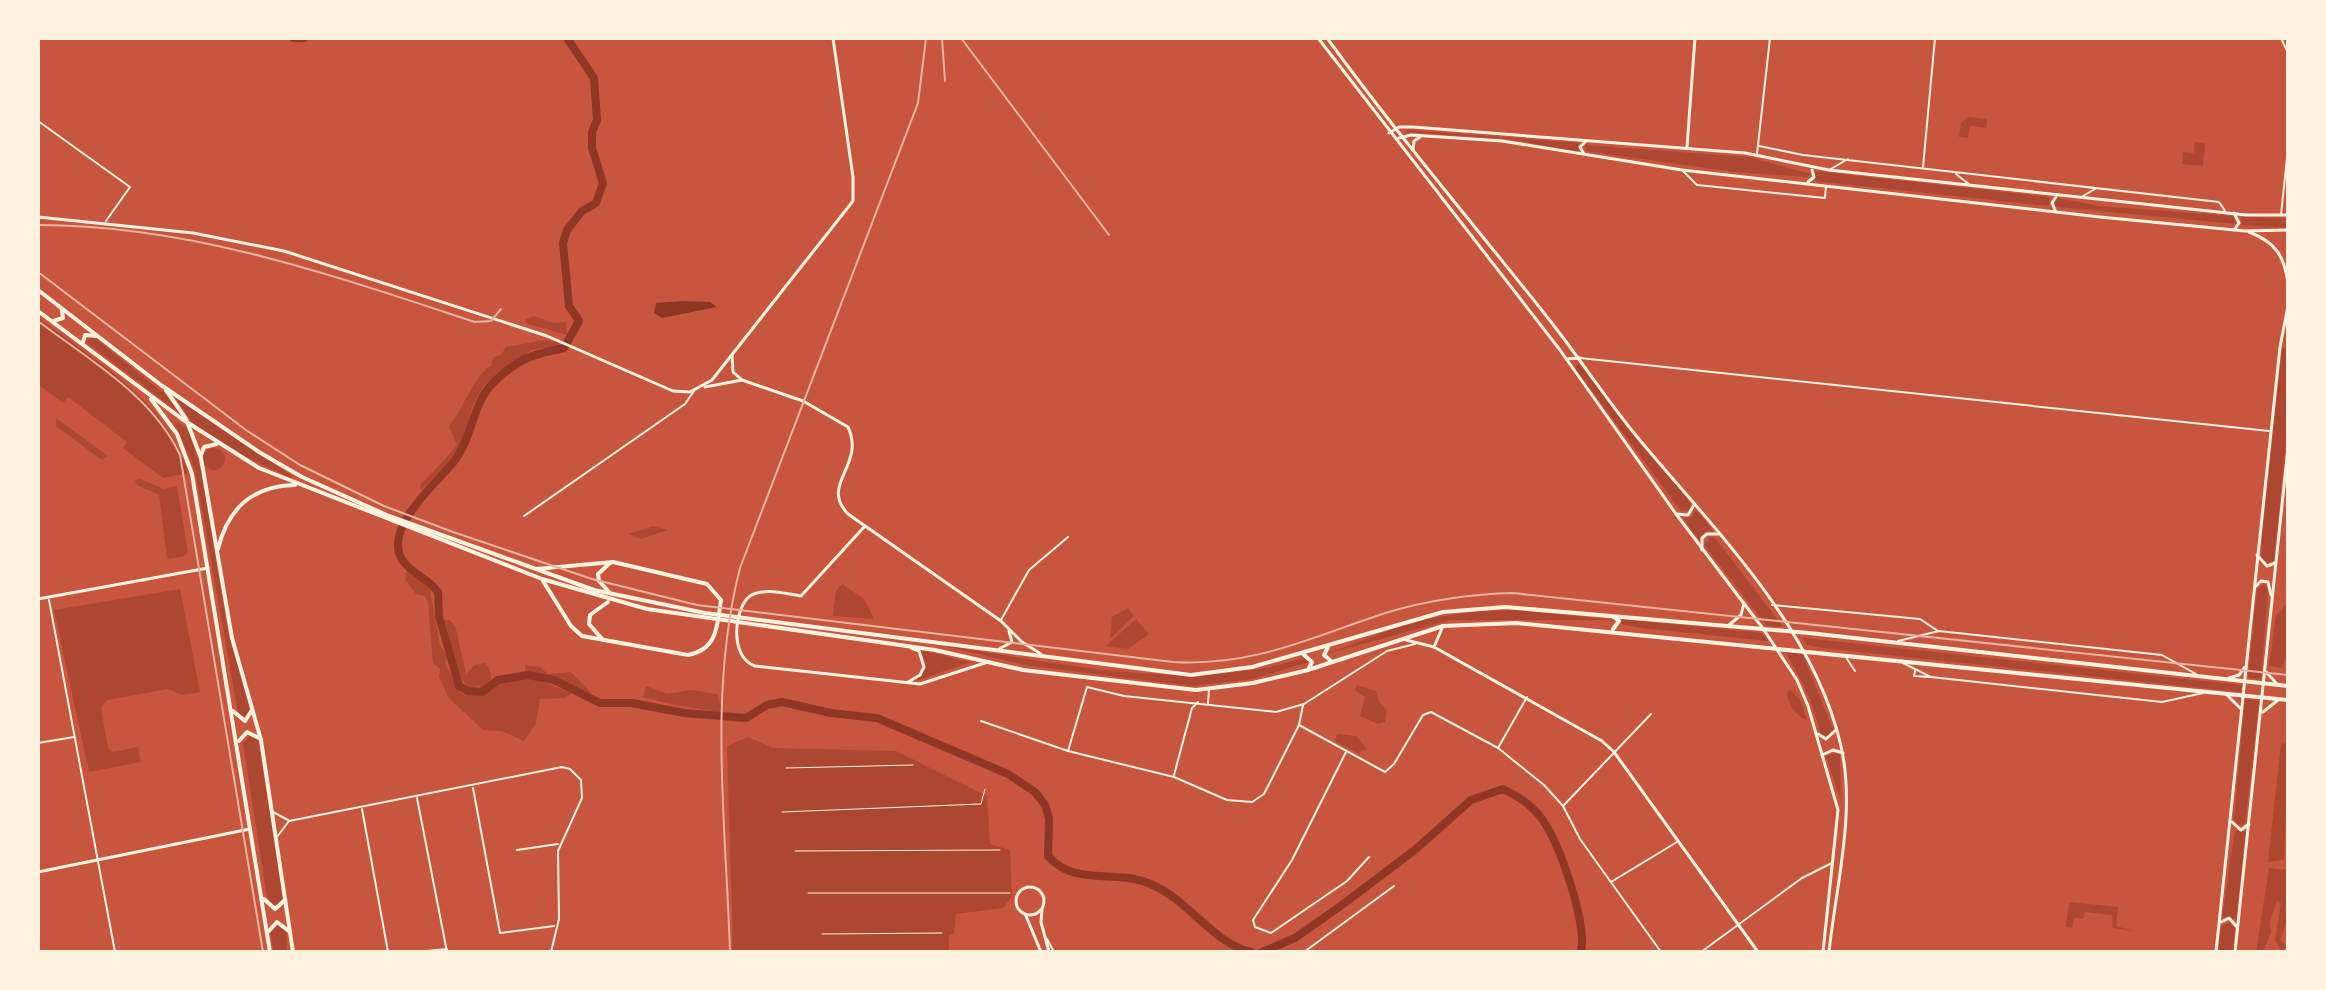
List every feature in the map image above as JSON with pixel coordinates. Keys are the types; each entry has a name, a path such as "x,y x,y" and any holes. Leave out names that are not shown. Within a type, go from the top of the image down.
{"main road":[{"path":"705,387 853,201 853,177 833,38"},
{"path":"1318,38 1566,359 1702,550 1777,648 1797,680 1816,731 1838,810 1823,952"},
{"path":"1327,38 1400,137 1580,358 1639,439 1692,500 1793,632 1814,668 1843,753 1844,820 1829,952"},
{"path":"1687,147 1695,38"},
{"path":"1389,133 1394,129 1413,127 1641,147 1687,147 1757,155 1810,168 2080,198 2234,213 2288,215"},
{"path":"1396,141 1400,137 1423,136 1502,141 1682,170 2234,230 2288,230"},
{"path":"1414,154 1414,141 1423,136"},
{"path":"1584,154 1580,147 1586,141"},
{"path":"1805,183 1814,177 1810,168"},
{"path":"2056,211 2053,199 2060,196"},
{"path":"1448,205 1448,200 1454,200"},
{"path":"2234,213 2239,223 2234,230"},
{"path":"38,217 106,223 260,245 547,336 673,391 695,390 742,380"},
{"path":"2245,231 2275,246 2282,256 2288,283"},
{"path":"38,290 161,385 276,462 388,518"},
{"path":"2216,952 2270,431 2288,306"},
{"path":"51,320 63,318 61,308"},
{"path":"38,311 217,444 297,485 611,594 704,616"},
{"path":"87,348 83,338 98,336"},
{"path":"2280,347 2288,342"},
{"path":"732,355 733,372 742,380 787,394 848,427 853,458 837,492 840,505 1001,621 1022,642 1048,658"},
{"path":"1566,359 1580,358"},
{"path":"161,385 188,423 201,458 232,638 261,740 293,952"},
{"path":"147,394 177,434 189,460 270,952"},
{"path":"201,458 204,447 217,444"},
{"path":"2235,952 2288,448"},
{"path":"218,551 227,521 244,500 280,485 297,485"},
{"path":"1676,514 1685,516 1693,511 1692,500"},
{"path":"865,525 801,596 768,591 748,596 743,603 736,648 747,663 920,684 988,662"},
{"path":"1702,550 1702,538 1707,534 1718,534"},
{"path":"435,535 542,579 611,601 704,616 1191,675 1252,667 1417,618 1475,607 1729,625 2288,686"},
{"path":"2257,555 2267,566 2276,560"},
{"path":"534,569 613,562 707,584 721,600 715,637 701,652 688,655 582,636 571,626 542,579"},
{"path":"611,594 599,581 598,574 613,562"},
{"path":"38,599 208,568"},
{"path":"2254,591 2257,583 2268,582 2271,602"},
{"path":"605,642 594,634 589,624 590,615 611,601"},
{"path":"1729,625 1741,615 1744,603"},
{"path":"1607,630 1619,625 1618,618 1608,615"},
{"path":"752,622 1169,689 1209,689 1308,670 1443,626 1539,623 2288,700"},
{"path":"1433,646 1443,626"},
{"path":"992,650 1008,647 1012,642 1007,628"},
{"path":"1399,639 1433,646 1527,697 1614,752 1758,952"},
{"path":"904,645 919,651 924,667 920,675 904,684"},
{"path":"1329,645 1325,658 1335,661"},
{"path":"1814,668 1822,652"},
{"path":"1301,653 1312,662 1308,670"},
{"path":"2226,679 2239,675 2246,664"},
{"path":"2265,669 2281,685"},
{"path":"2224,693 2237,702 2241,713"},
{"path":"2261,716 2269,704 2279,699"},
{"path":"232,709 236,717 245,721 252,715 252,703"},
{"path":"1816,731 1826,739 1835,733 1836,727"},
{"path":"238,746 240,737 247,732 261,740"},
{"path":"1822,755 1833,750 1843,753"},
{"path":"2231,818 2238,830 2245,830 2249,824"},
{"path":"38,872 252,829"},
{"path":"1039,952 1037,936 1016,901 1018,893 1025,888 1039,891 1044,901 1044,935 1052,952"},
{"path":"263,897 267,905 275,909 283,905 287,897"},
{"path":"1024,913 1035,914 1042,907"},
{"path":"2219,925 2229,918 2237,930"},
{"path":"267,936 269,928 277,922 291,934"}],"street":[{"path":"1757,155 1770,38"},
{"path":"1923,168 1935,38"},
{"path":"2281,38 2288,53"},
{"path":"38,121 130,187 106,223"},
{"path":"1759,146 2219,202 2225,212"},
{"path":"2281,216 2288,148"},
{"path":"1829,170 1849,158"},
{"path":"1682,170 1697,185 1825,198 1826,186"},
{"path":"1953,171 1971,186"},
{"path":"2080,198 2096,188"},
{"path":"1580,358 2270,431"},
{"path":"524,516 685,404 695,390"},
{"path":"1001,621 1029,570 1068,537"},
{"path":"48,597 75,737 79,775 115,952"},
{"path":"1772,605 1920,619 1939,631"},
{"path":"1891,643 1939,631 2162,655 2201,677"},
{"path":"1068,751 1087,687 1124,696 1276,712 1304,704 1387,651 1413,643 1433,646"},
{"path":"1844,654 1855,671"},
{"path":"1898,660 1931,677 2162,702 2207,692"},
{"path":"1208,704 1209,689"},
{"path":"1498,748 1527,697"},
{"path":"1174,777 1192,708 1199,702"},
{"path":"981,721 1068,751 1174,777 1227,800 1252,802 1264,794 1299,725 1304,704"},
{"path":"1299,725 1385,772 1394,764 1423,715 1431,712 1498,748 1563,806 1610,883 1661,952"},
{"path":"1563,806 1651,714"},
{"path":"38,743 75,737"},
{"path":"1346,751 1292,860 1253,920 1255,927 1271,933 1347,881 1369,857"},
{"path":"272,811 289,821 562,767 576,773 582,789 579,804 560,843 556,926 551,952"},
{"path":"473,787 500,933 556,926"},
{"path":"416,952 447,950 417,797"},
{"path":"362,808 388,952"},
{"path":"277,838 289,821"},
{"path":"1610,883 1679,840"},
{"path":"517,850 560,843"},
{"path":"1701,952 1802,878 1833,863"},
{"path":"1304,952 1394,886"}],"lane":[{"path":"786,768 913,765"},
{"path":"782,812 981,804 985,789"},
{"path":"795,851 1000,850"},
{"path":"808,893 1010,893"},
{"path":"822,934 942,933"}],"shaded area":[{"path":"1968,117 1987,119 1986,128 1970,126 1968,138 1959,137 1961,123"},
{"path":"1406,132 1579,143 1578,152 1510,139"},
{"path":"2195,142 2205,143 2203,166 2182,164 2183,152 2194,153"},
{"path":"1585,145 1748,157 1811,174 1807,177 1735,172 1586,151"},
{"path":"1815,171 2050,197 2049,206 1815,181"},
{"path":"2057,198 2099,206 2233,216 2236,224 2057,207 2054,203"},
{"path":"2242,216 2288,219 2288,228 2241,225"},
{"path":"710,302 717,307 662,318 654,313 656,303"},
{"path":"534,316 553,323 566,322 567,335 527,324 525,320"},
{"path":"38,317 105,367 146,403 178,447 188,473 163,478 123,448 127,442 68,397 63,403 38,384"},
{"path":"92,336 164,393 181,414 86,342"},
{"path":"544,340 558,342 559,346 531,350 484,385 473,405 461,444 421,490 420,485 457,445 449,426 480,376 491,366 493,357 501,355 506,347"},
{"path":"2288,346 2288,422 2274,560 2268,564 2261,559 2262,536 2282,349"},
{"path":"1578,363 1690,502 1691,510 1681,511 1575,368"},
{"path":"176,398 291,478 236,452 192,423"},
{"path":"56,418 108,456 102,460 56,426"},
{"path":"174,421 188,429 201,470 228,633 251,708 246,717 238,713 195,470"},
{"path":"214,448 222,451 225,459 222,467 214,470 206,467 203,459 206,451"},
{"path":"140,479 164,489 177,486 188,552 185,556 167,559 159,495 137,485 135,480"},
{"path":"1696,510 1713,530 1704,532 1700,541 1683,518 1691,517"},
{"path":"653,526 667,530 641,539 629,534"},
{"path":"1710,536 1716,539 1783,627 1767,626 1704,545"},
{"path":"413,571 430,590 440,645 447,657 445,664 462,694 485,694 502,677 522,674 572,693 565,698 540,699 536,723 524,741 502,731 483,730 449,698 439,677 440,669 433,663 428,602 425,596 416,594 405,579 406,573"},
{"path":"842,584 864,599 874,619 833,616 836,591"},
{"path":"2264,584 2268,589 2261,679 2248,678 2257,589"},
{"path":"180,589 200,692 182,695 168,689 107,700 101,708 108,748 113,752 138,747 141,762 89,772 54,610"},
{"path":"2288,603 2288,649 2282,668 2269,666 2276,616"},
{"path":"1128,608 1134,616 1110,639 1112,617"},
{"path":"1518,610 1616,620 1450,620 1326,654 1416,620 1472,612"},
{"path":"1136,619 1149,634 1128,649 1106,646"},
{"path":"1622,619 1762,633 1768,641 1641,628 1621,624"},
{"path":"445,620 450,620 456,629 466,674 475,665 485,663 490,671 490,682 481,691 480,685 469,688 458,674"},
{"path":"1803,638 2242,685 2241,692 1822,648 1807,645"},
{"path":"940,645 1078,667 1170,675 1216,674 1262,668 1307,657 1309,662 1252,679 1192,686 1024,665"},
{"path":"920,650 970,662 916,681 926,663"},
{"path":"1786,652 1802,653 1833,729 1827,736 1821,734 1809,696"},
{"path":"525,665 540,667 548,674 571,672 592,694 548,677 539,679 538,675 526,673"},
{"path":"1357,685 1376,691 1379,702 1387,710 1385,722 1378,724 1360,716 1365,697 1355,690"},
{"path":"646,686 667,694 691,690 717,694 722,709 719,712 643,697"},
{"path":"1791,690 1800,700 1807,720 1796,713 1791,705 1787,692"},
{"path":"2245,699 2259,701 2245,823 2239,826 2234,820"},
{"path":"1337,734 1356,736 1367,749 1358,753 1335,741"},
{"path":"251,735 258,741 284,897 277,905 272,905 267,897 243,743"},
{"path":"748,737 773,748 896,751 987,796 990,844 1010,850 1012,896 1003,908 956,914 954,934 949,934 949,952 733,952 727,746"},
{"path":"2288,743 2284,860 2268,862 2281,744"},
{"path":"1840,754 1841,801 1826,756"},
{"path":"2235,831 2246,832 2236,919 2222,917"},
{"path":"2269,868 2288,870 2288,919 2280,939 2286,947 2281,950 2275,940 2281,903 2277,901 2270,921 2271,932 2263,952 2256,952"},
{"path":"2069,902 2118,907 2116,926 2134,931 2113,928 2112,915 2085,912 2083,919 2074,918 2072,928 2066,927"},
{"path":"2230,922 2235,928 2233,952 2218,952 2221,926"},
{"path":"278,925 286,930 287,952 274,952 270,931"}],"waterway":[{"path":"294,38 304,38"},
{"path":"567,38 594,78 597,120 592,132 592,148 603,183 596,203 582,211 567,230 563,243 569,306 579,321 564,348 518,363 486,391 461,451 418,502 398,541 402,559 438,592 439,616 459,686 468,691 482,692 498,680 528,675 554,680 600,703 632,703 684,713 746,718 767,705 782,702 831,713 877,718 1008,774 1035,792 1045,805 1049,818 1048,856 1059,865 1082,874 1148,883 1176,899 1224,940 1251,952"},
{"path":"1262,952 1295,938 1342,905 1416,849 1471,800 1503,789 1534,809 1557,846 1576,904 1581,952"}],"tram line":[{"path":"38,225 95,227 205,243 314,271 475,322 491,321 501,309"},
{"path":"38,272 246,430 300,465 384,506 453,532 592,579 697,605 1173,662 1203,662 1231,660 1285,647 1422,604 1467,596 1513,593 2288,675"},
{"path":"38,321 118,380 153,414 180,455 263,952"}],"railway":[{"path":"730,952 722,711 724,662 740,568 918,103 926,38"},
{"path":"942,38 945,81"},
{"path":"961,38 1109,235"}]}
